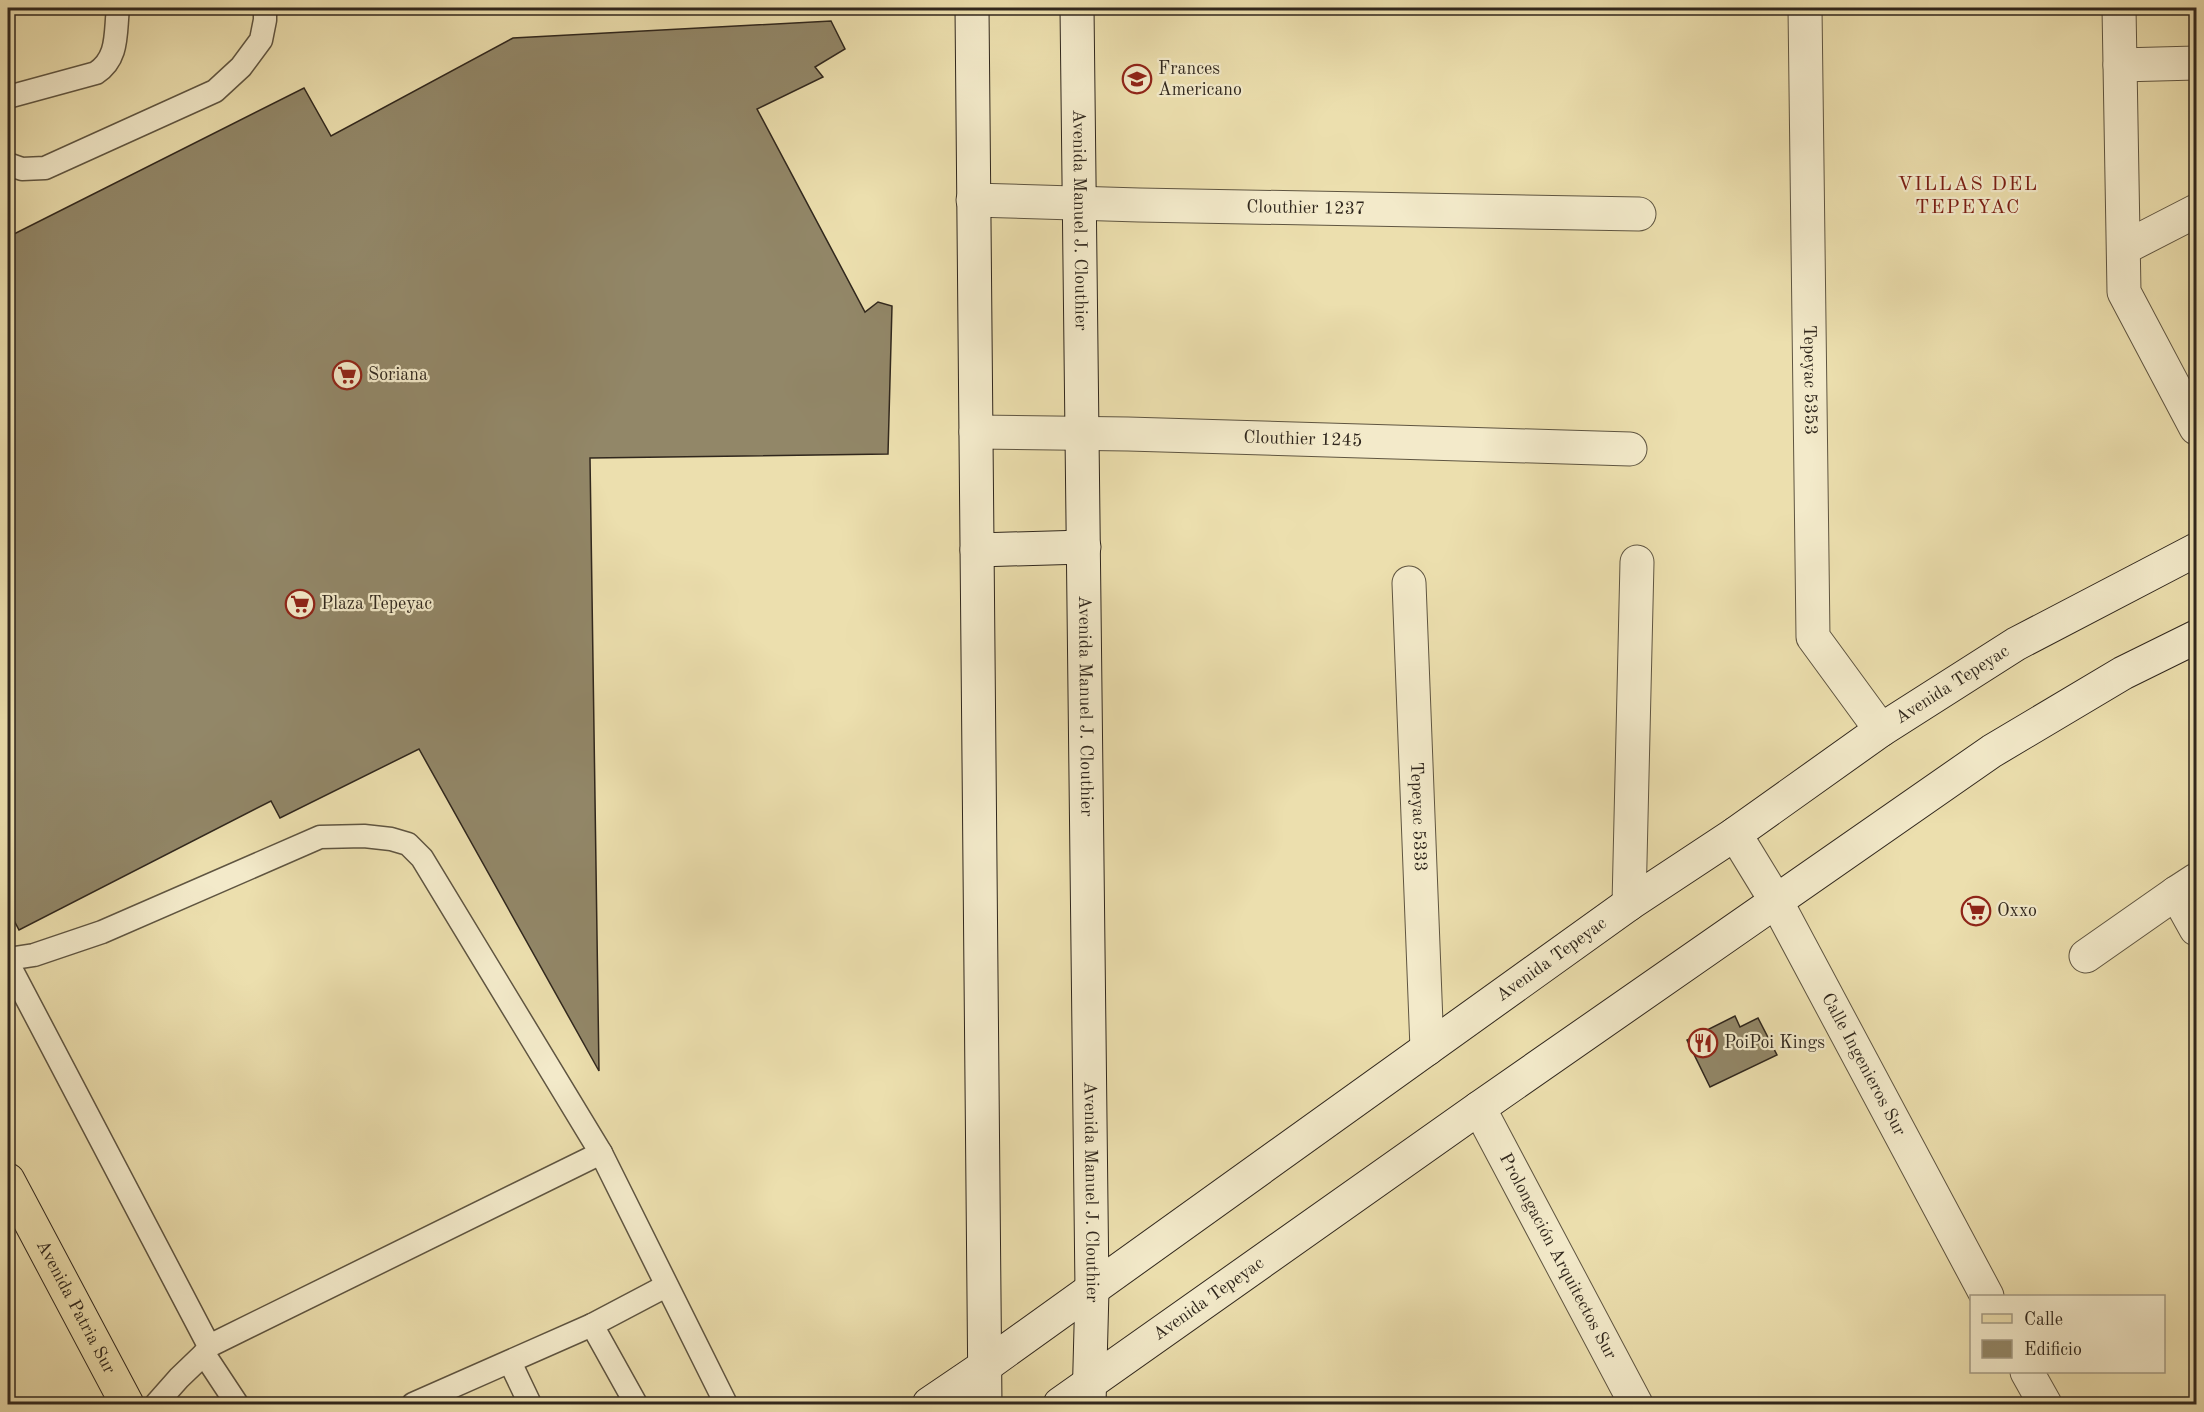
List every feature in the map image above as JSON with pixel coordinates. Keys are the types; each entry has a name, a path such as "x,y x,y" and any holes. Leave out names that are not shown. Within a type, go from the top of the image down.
{"main road":[{"name":"Avenida Patria Sur","path":"8,1180 127,1404"}],"street":[{"path":"972,8 985,1404"},
{"name":"Avenida Manuel J. Clouthier","path":"1077,8 1092,1290 1089,1395"},
{"name":"Tepeyac 5353","path":"1804,8 1813,637 1881,730"},
{"path":"2119,8 2124,292 2196,428"},
{"path":"2120,65 2196,63"},
{"name":"Clouthier 1237","path":"973,200 1639,214"},
{"path":"2124,248 2196,211"},
{"name":"Clouthier 1245","path":"976,432 1630,449"},
{"path":"977,550 1084,547"},
{"name":"Avenida Tepeyac","path":"929,1404 1092,1290 1629,904 1735,834 1881,730 2016,644 2196,550"},
{"path":"1629,904 1637,562"},
{"name":"Tepeyac 5333","path":"1409,583 1427,1049"},
{"name":"Avenida Tepeyac","path":"1060,1404 1089,1395 1479,1108 1992,751 2122,673 2196,638"},
{"name":"Calle Ingenieros Sur","path":"1735,834 1776,901 1986,1295"},
{"path":"2086,956 2186,886 2196,929"},
{"name":"Prolongación Arquitectos Sur","path":"1479,1108 1636,1404"},
{"path":"2028,1373 2045,1404"}],"lane":[{"path":"8,97 96,74 107,65 113,53 118,8"},
{"path":"8,164 22,169 45,168 215,91 241,67 261,40 265,8"},
{"path":"8,958 34,954 102,932 320,837 364,836 391,839 408,844 422,858 601,1153 726,1404"},
{"path":"8,963 237,1404"},
{"path":"156,1404 207,1350 601,1153"},
{"path":"413,1404 592,1325 666,1286"},
{"path":"592,1325 636,1404"},
{"path":"510,1362 530,1404"}],"building":[{"name":"Plaza Tepeyac","path":"831,21 845,49 815,67 823,77 757,109 865,312 878,302 892,306 888,454 590,458 599,1071 419,749 280,818 271,801 19,930 8,909 8,237 304,88 331,136 513,38"},
{"path":"1735,1016 1740,1027 1758,1018 1777,1055 1710,1087 1687,1040"}],"place":[{"name":"Frances Americano","path":"1137,79"},
{"name":"Soriana","path":"347,375"},
{"name":"Plaza Tepeyac","path":"300,604"},
{"name":"Oxxo","path":"1976,911"},
{"name":"PoiPoi Kings","path":"1703,1043"}],"district":[{"name":"VILLAS DEL TEPEYAC","path":"1968,196"}]}
